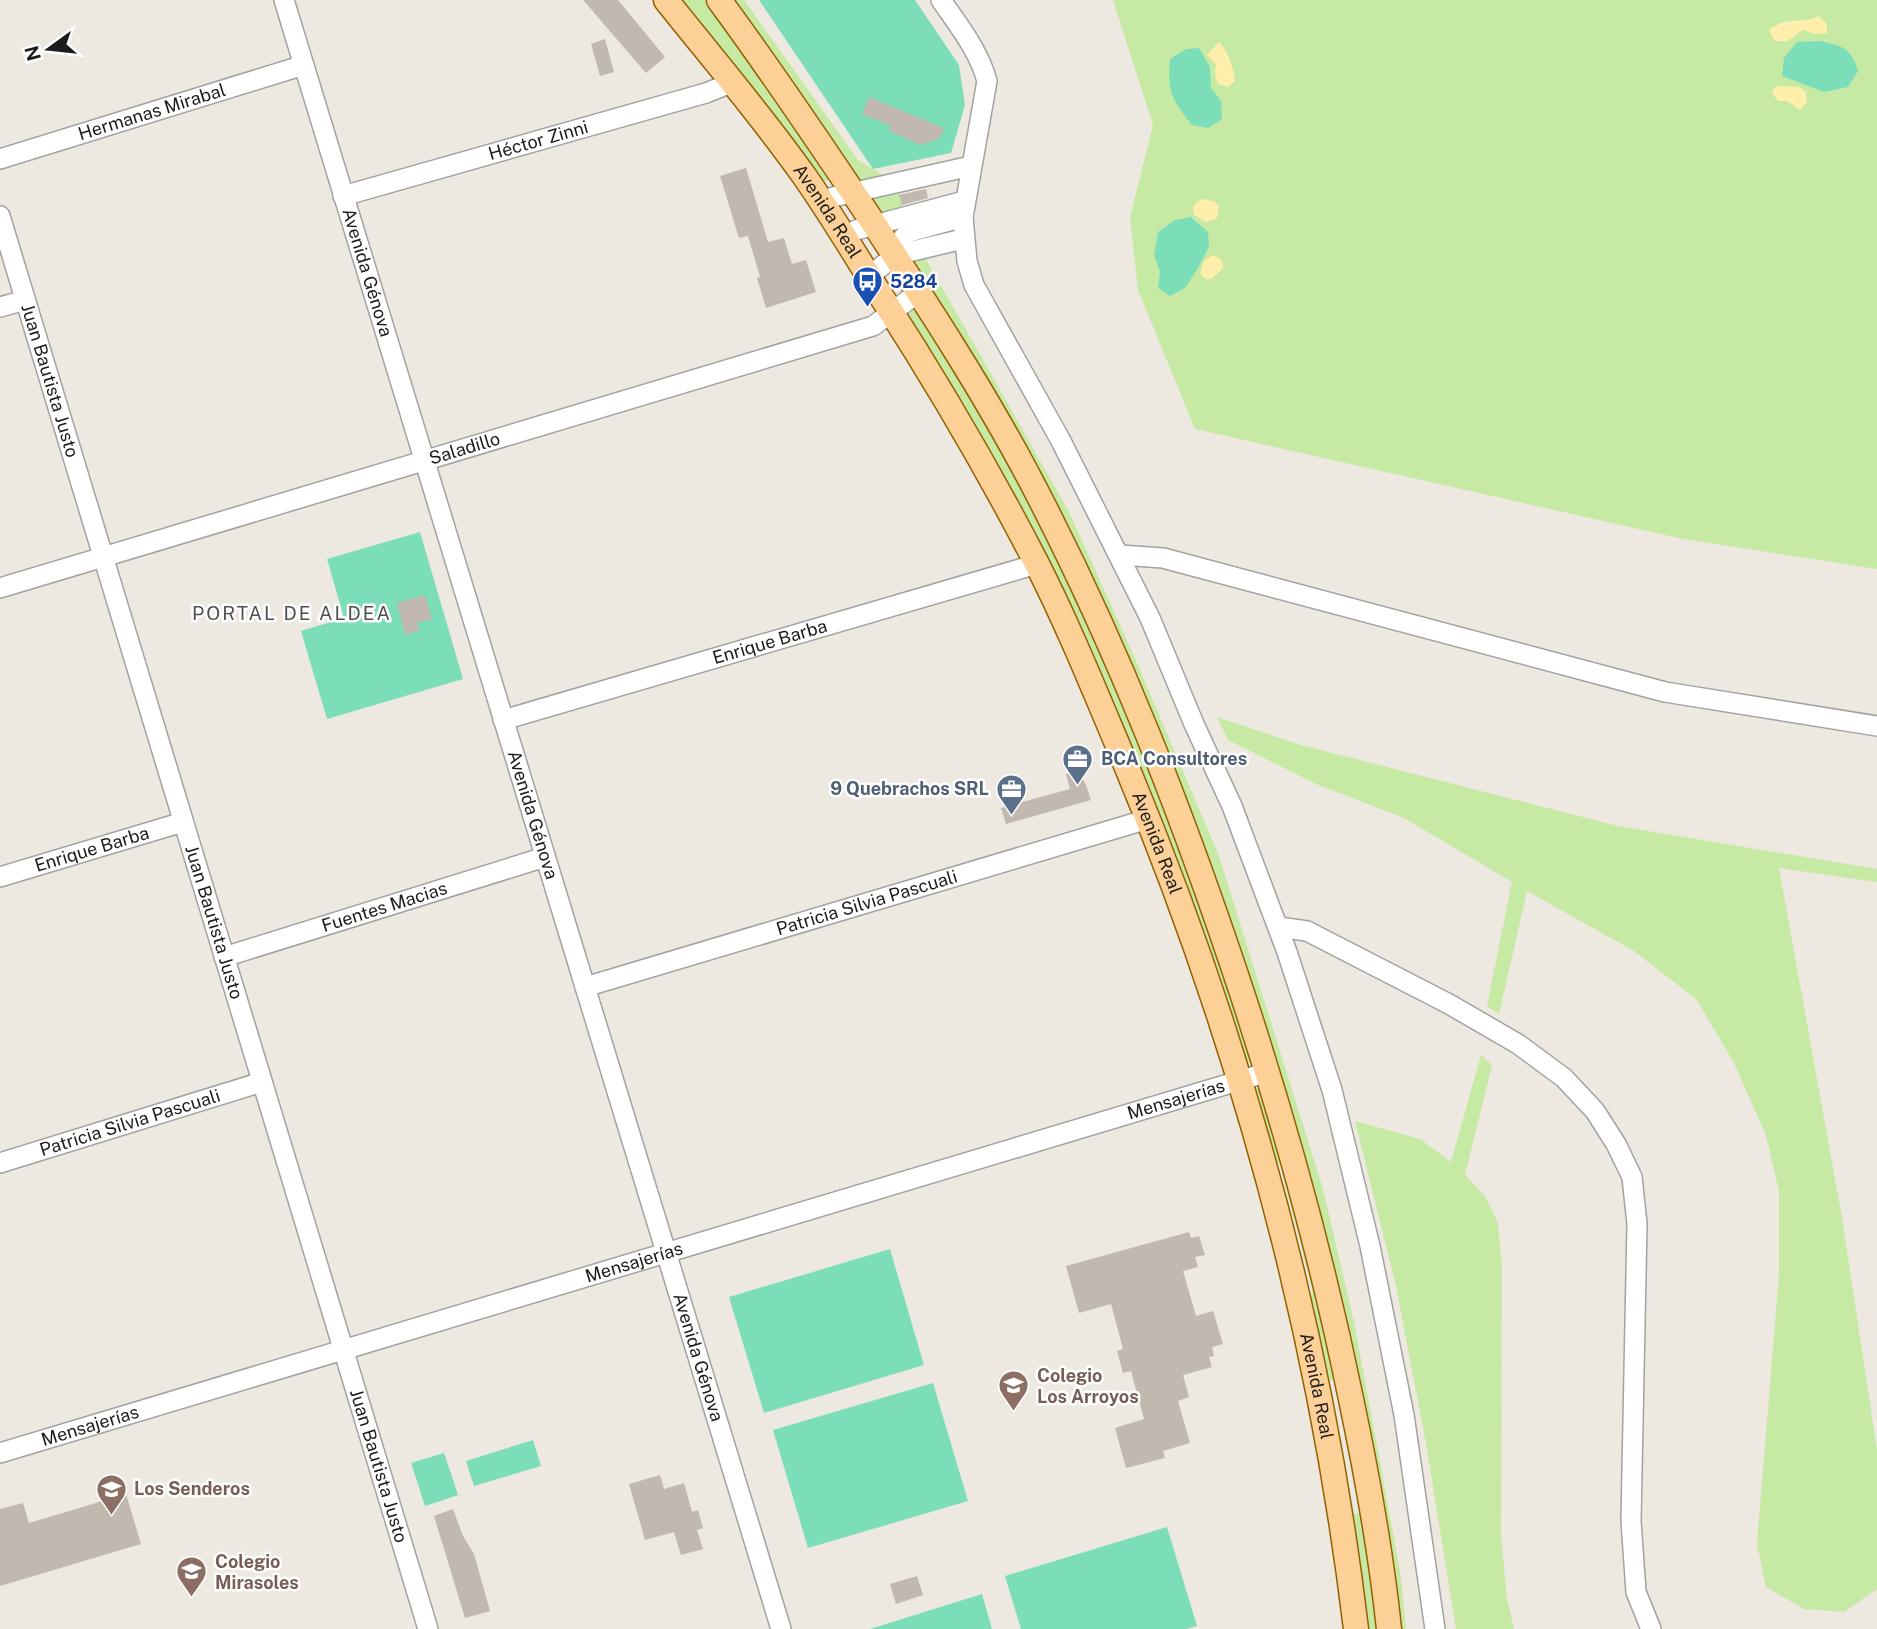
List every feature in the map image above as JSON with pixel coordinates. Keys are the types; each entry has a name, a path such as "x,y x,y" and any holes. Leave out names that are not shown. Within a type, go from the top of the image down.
{"main road":[{"name":"Avenida Real","path":"666,0 787,152 941,390 1037,564 1102,709 1148,819 1211,989 1239,1080 1290,1267 1320,1404 1356,1629"},
{"name":"Avenida Real","path":"719,0 776,77 953,345 1028,476 1112,648 1154,745 1268,1072 1318,1248 1367,1477 1389,1629"}],"street":[{"name":"Avenida Génova","path":"284,0 781,1629"},
{"path":"941,0 983,67 987,81 963,209 963,239 974,285 1061,441 1150,618 1232,806 1279,927 1332,1090 1370,1246 1404,1415 1435,1629"},
{"name":"Hermanas Mirabal","path":"0,159 304,65"},
{"name":"Héctor Zinni","path":"343,196 706,93 731,83"},
{"path":"823,204 833,197 971,166"},
{"path":"844,237 874,225 963,209"},
{"path":"896,256 902,239 909,232 963,209"},
{"name":"Juan Bautista Justo","path":"0,216 428,1629"},
{"path":"869,276 896,256 963,239"},
{"name":"Saladillo","path":"0,588 873,326 919,292"},
{"path":"0,307 25,300"},
{"path":"1120,555 1163,558 1665,692 1877,726"},
{"name":"Enrique Barba","path":"503,720 1037,564"},
{"name":"Patricia Silvia Pascuali","path":"585,987 1148,819"},
{"name":"Enrique Barba","path":"0,877 184,822"},
{"name":"Fuentes Macias","path":"225,957 545,857"},
{"path":"1279,927 1307,931 1449,1004 1518,1044 1564,1078 1595,1111 1616,1144 1632,1177 1637,1224 1630,1521 1636,1591 1651,1629"},
{"name":"Mensajerías","path":"0,1453 1268,1072"},
{"name":"Patricia Silvia Pascuali","path":"0,1163 262,1082"}],"green space":[{"path":"676,0 711,0 830,178 822,183"},
{"path":"719,0 744,0 858,160 886,177 896,175 904,213 916,225 927,261 1069,512 1219,856 1323,1189 1354,1322 1401,1577 1406,1629 1389,1629 1367,1477 1223,935 1028,476"},
{"path":"759,0 915,0 959,65 965,105 951,153 873,169"},
{"path":"1113,0 1877,0 1877,569 1683,539 1195,429 1138,290 1130,217 1153,125"},
{"path":"1820,41 1845,49 1852,57 1858,71 1848,87 1824,92 1782,76 1784,58 1797,42"},
{"path":"1199,48 1210,67 1211,88 1221,101 1222,119 1208,128 1192,125 1175,102 1169,80 1170,59 1186,49"},
{"path":"1191,217 1208,232 1209,247 1185,288 1170,296 1158,288 1160,272 1154,255 1158,232 1175,220"},
{"path":"912,308 918,308 955,358 1125,685 1254,1061 1246,1063 1151,807 905,318"},
{"path":"420,532 463,679 327,719 301,631 344,618 327,559"},
{"path":"1217,717 1301,745 1618,826 1877,869 1877,882 1779,868 1842,1218 1877,1450 1877,1589 1844,1612 1804,1609 1766,1587 1757,1544 1779,1274 1779,1191 1766,1135 1733,1061 1696,999 1634,951 1527,891 1499,1014 1487,1006 1512,882 1404,818 1316,784 1228,740"},
{"path":"1481,1055 1492,1065 1465,1175 1485,1196 1498,1223 1502,1267 1501,1536 1507,1599 1514,1629 1456,1629 1427,1449 1396,1286 1355,1121 1420,1139 1451,1162"},
{"path":"1261,1087 1339,1378 1329,1381 1354,1514 1364,1512 1380,1629 1362,1629 1303,1294 1313,1293 1280,1164 1270,1165 1252,1089"},
{"path":"890,1249 924,1365 764,1413 729,1297"},
{"path":"933,1383 968,1501 808,1548 773,1430"},
{"path":"533,1440 541,1466 474,1486 466,1461"},
{"path":"444,1453 458,1495 425,1506 411,1463"},
{"path":"1167,1527 1197,1626 1186,1629 1021,1629 1005,1576"},
{"path":"982,1594 992,1629 870,1629"}],"sand":[{"path":"1819,16 1827,24 1827,33 1816,34 1803,30 1788,41 1775,41 1769,30 1788,21"},
{"path":"1219,42 1232,65 1235,81 1228,87 1218,84 1216,64 1207,55"},
{"path":"1776,86 1799,87 1806,92 1807,102 1800,110 1787,101 1778,101 1772,93"},
{"path":"1201,199 1213,201 1219,206 1217,218 1206,222 1194,215 1193,206"},
{"path":"1213,255 1222,260 1223,268 1207,280 1200,274 1204,261"}],"building":[{"path":"583,0 618,0 665,57 646,73"},
{"path":"605,39 614,72 600,76 591,44"},
{"path":"869,97 944,128 940,138 921,145 889,131 891,126 862,114"},
{"path":"746,168 768,242 784,238 792,264 806,260 816,292 766,308 748,236 739,238 720,176"},
{"path":"926,189 928,198 902,205 899,195"},
{"path":"425,595 432,619 417,623 419,631 405,635 397,603"},
{"path":"1078,771 1091,800 1006,824 1001,808 1070,789 1066,774"},
{"path":"1189,1232 1191,1238 1199,1236 1205,1255 1195,1257 1198,1267 1183,1271 1196,1316 1213,1311 1223,1344 1212,1347 1214,1356 1209,1357 1212,1367 1183,1375 1189,1397 1178,1401 1190,1443 1163,1451 1165,1458 1126,1468 1115,1428 1144,1419 1131,1371 1123,1373 1117,1351 1123,1349 1111,1304 1079,1313 1066,1266"},
{"path":"660,1475 664,1489 684,1483 692,1512 698,1510 703,1528 697,1530 703,1549 681,1555 674,1532 645,1540 629,1484"},
{"path":"126,1494 141,1544 0,1586 0,1509 23,1503 29,1523"},
{"path":"453,1509 463,1536 474,1554 490,1611 465,1618 434,1516"},
{"path":"917,1576 923,1595 896,1604 890,1584"}],"place":[{"name":"5284","path":"867,309"},
{"name":"BCA Consultores","path":"1078,786"},
{"name":"9 Quebrachos SRL","path":"1012,816"},
{"name":"Colegio Los Arroyos","path":"1014,1413"},
{"name":"Los Senderos","path":"111,1516"},
{"name":"Colegio Mirasoles","path":"192,1599"}],"district":[{"name":"PORTAL DE ALDEA","path":"292,613"}]}
